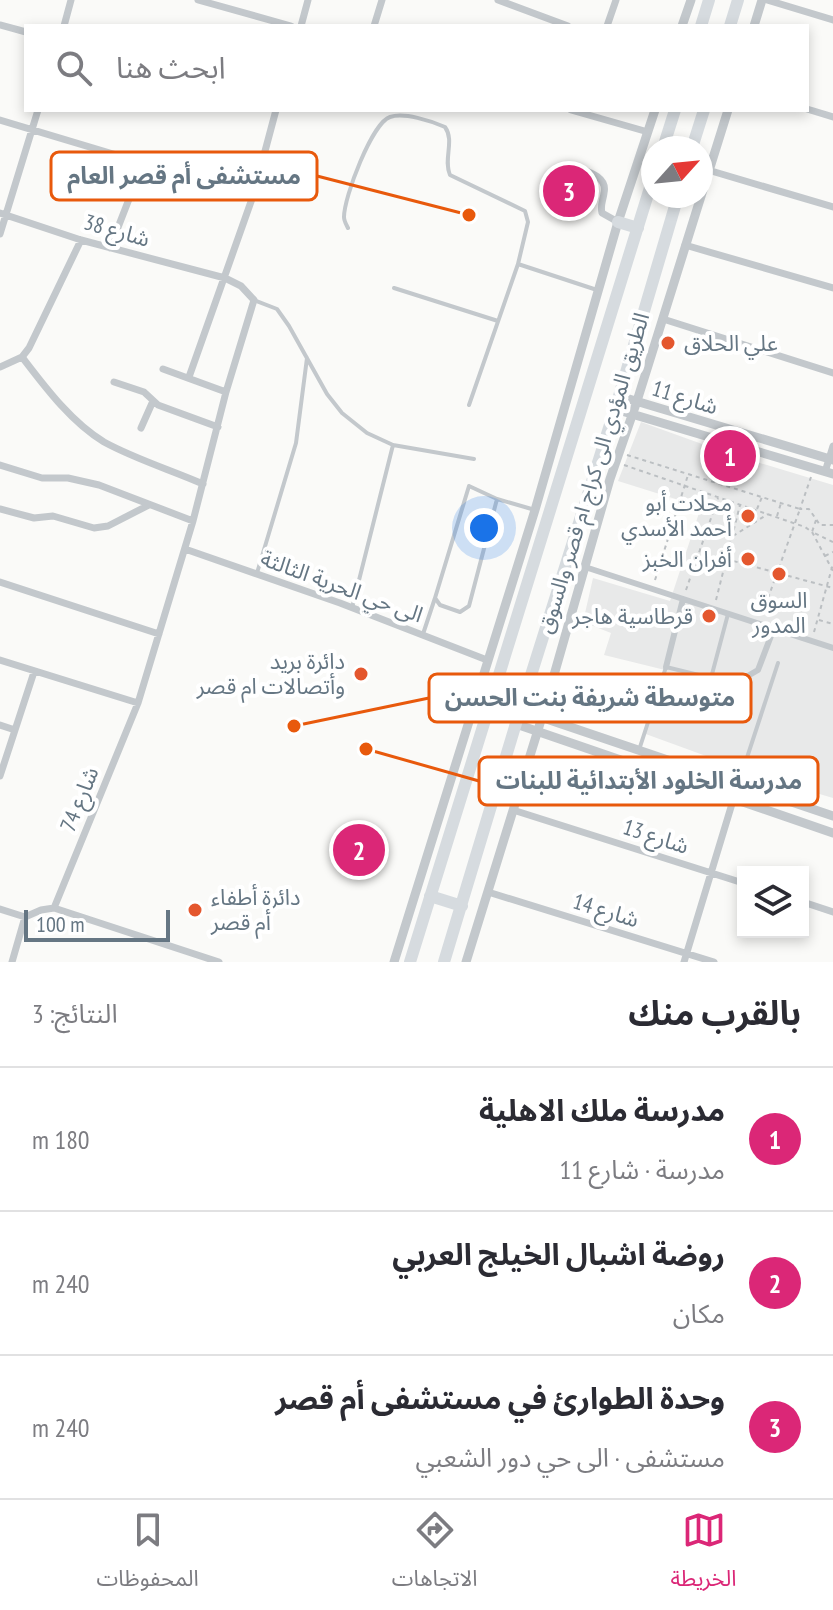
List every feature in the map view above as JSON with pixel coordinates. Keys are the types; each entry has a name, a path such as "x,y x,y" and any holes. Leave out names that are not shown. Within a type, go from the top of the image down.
{"main road":[{"path":"702,24 709,0"},
{"path":"731,24 738,0"},
{"path":"667,136 674,112"},
{"path":"696,136 703,112"},
{"path":"410,962 644,208"},
{"name":"الطريق المؤدي الى كراج ام قصر والسوق","path":"444,962 674,208"},
{"path":"618,222 638,228"},
{"path":"473,705 488,709"},
{"path":"430,896 462,906"}],"street":[{"path":"65,24 71,0"},
{"path":"198,0 284,24"},
{"path":"302,24 308,0"},
{"path":"375,24 382,0"},
{"path":"498,0 563,24"},
{"path":"608,24 616,0"},
{"path":"683,24 691,0"},
{"path":"755,24 764,0 833,20"},
{"path":"0,25 24,31"},
{"path":"809,110 833,117"},
{"path":"0,234 3,214 37,112"},
{"path":"189,377 253,196 275,112"},
{"path":"581,112 648,132"},
{"path":"394,962 535,510 597,290 654,112"},
{"path":"713,155 727,112"},
{"path":"0,120 253,196"},
{"path":"110,248 143,163"},
{"path":"573,166 601,180 606,188 602,213 618,222"},
{"path":"713,171 833,207"},
{"path":"466,962 542,717 610,479 696,208"},
{"name":"شارع 38","path":"3,214 81,240 225,278"},
{"path":"0,367 22,357 29,348 81,240"},
{"path":"685,245 833,288"},
{"path":"225,278 241,286 254,300"},
{"name":"شارع 74","path":"54,908 138,703 185,549 226,392 254,300"},
{"path":"663,319 833,373"},
{"path":"22,357 69,414 90,432 106,443 203,484"},
{"path":"163,369 226,392"},
{"path":"114,382 144,392 153,401 218,427"},
{"name":"شارع 11","path":"619,396 831,459"},
{"path":"141,428 153,401"},
{"name":"شارع 11","path":"615,409 829,473"},
{"path":"829,473 833,446"},
{"path":"0,465 42,478 68,478 99,485 193,521"},
{"path":"0,509 34,518 53,516 94,528 108,526 150,505"},
{"name":"الى حي الحرية الثالثة","path":"185,549 487,660"},
{"path":"585,567 833,648"},
{"path":"0,582 159,634"},
{"path":"666,667 683,599"},
{"path":"734,684 758,670 774,628"},
{"path":"0,660 138,703"},
{"path":"0,776 34,672"},
{"path":"520,710 833,816"},
{"path":"516,724 833,833"},
{"path":"0,725 15,730"},
{"path":"685,958 738,784"},
{"name":"شارع 13","path":"513,810 737,881"},
{"name":"شارع 14","path":"488,892 685,958 714,962"},
{"path":"809,904 833,912"},
{"path":"0,909 25,917 54,908 219,962"},
{"path":"12,962 25,917"}],"lane":[{"path":"348,228 344,219 354,175 378,126 386,118 401,116 445,127 450,140 446,164 450,175 525,211 528,222 518,264 469,405"},
{"path":"518,264 597,290"},
{"path":"394,288 498,321"},
{"path":"254,300 277,309 327,394 342,413 367,433 393,445 474,459"},
{"path":"257,573 296,443 307,357"},
{"path":"352,608 393,445"},
{"path":"423,635 469,486 497,499 535,510"},
{"path":"435,598 440,605 460,612 469,606 497,499"},
{"path":"639,750 666,667 711,678 728,614"},
{"path":"738,784 778,663"}],"path":[{"path":"626,455 800,509 809,509 820,525 833,525"},
{"path":"623,465 795,523 833,542"},
{"path":"758,623 814,469"},
{"path":"652,589 689,474"},
{"path":"683,599 718,496"},
{"path":"757,510 762,497"},
{"path":"777,517 781,503"},
{"path":"714,609 741,504"},
{"path":"732,537 768,514"},
{"path":"817,519 812,532 832,570"},
{"path":"824,556 833,552"},
{"path":"726,559 833,588"},
{"path":"812,641 833,564"},
{"path":"818,619 833,624"}],"shaded area":[{"path":"551,171 596,186 588,211 543,196"},
{"path":"641,422 727,453 833,485 833,798 769,779 643,733 665,670 604,655 611,633 583,622 593,578 670,601 701,507 618,481"}],"place":[{"name":"وحدة الطوارئ في مستشفى أم قصر","path":"569,191"},
{"name":"مستشفى أم قصر العام","path":"469,215"},
{"name":"علي الحلاق","path":"668,343"},
{"name":"مدرسة ملك الاهلية","path":"730,456"},
{"name":"محلات أبو أحمد الأسدي","path":"748,516"},
{"name":"أفران الخبز","path":"748,559"},
{"name":"السوق المدور","path":"779,574"},
{"name":"قرطاسية هاجر","path":"709,616"},
{"name":"دائرة بريد وأتصالات ام قصر","path":"361,674"},
{"name":"متوسطة شريفة بنت الحسن","path":"294,726"},
{"name":"مدرسة الخلود الأبتدائية للبنات","path":"366,749"},
{"name":"روضة اشبال الخيلج العربي","path":"359,850"},
{"name":"دائرة أطفاء أم قصر","path":"195,910"}]}
